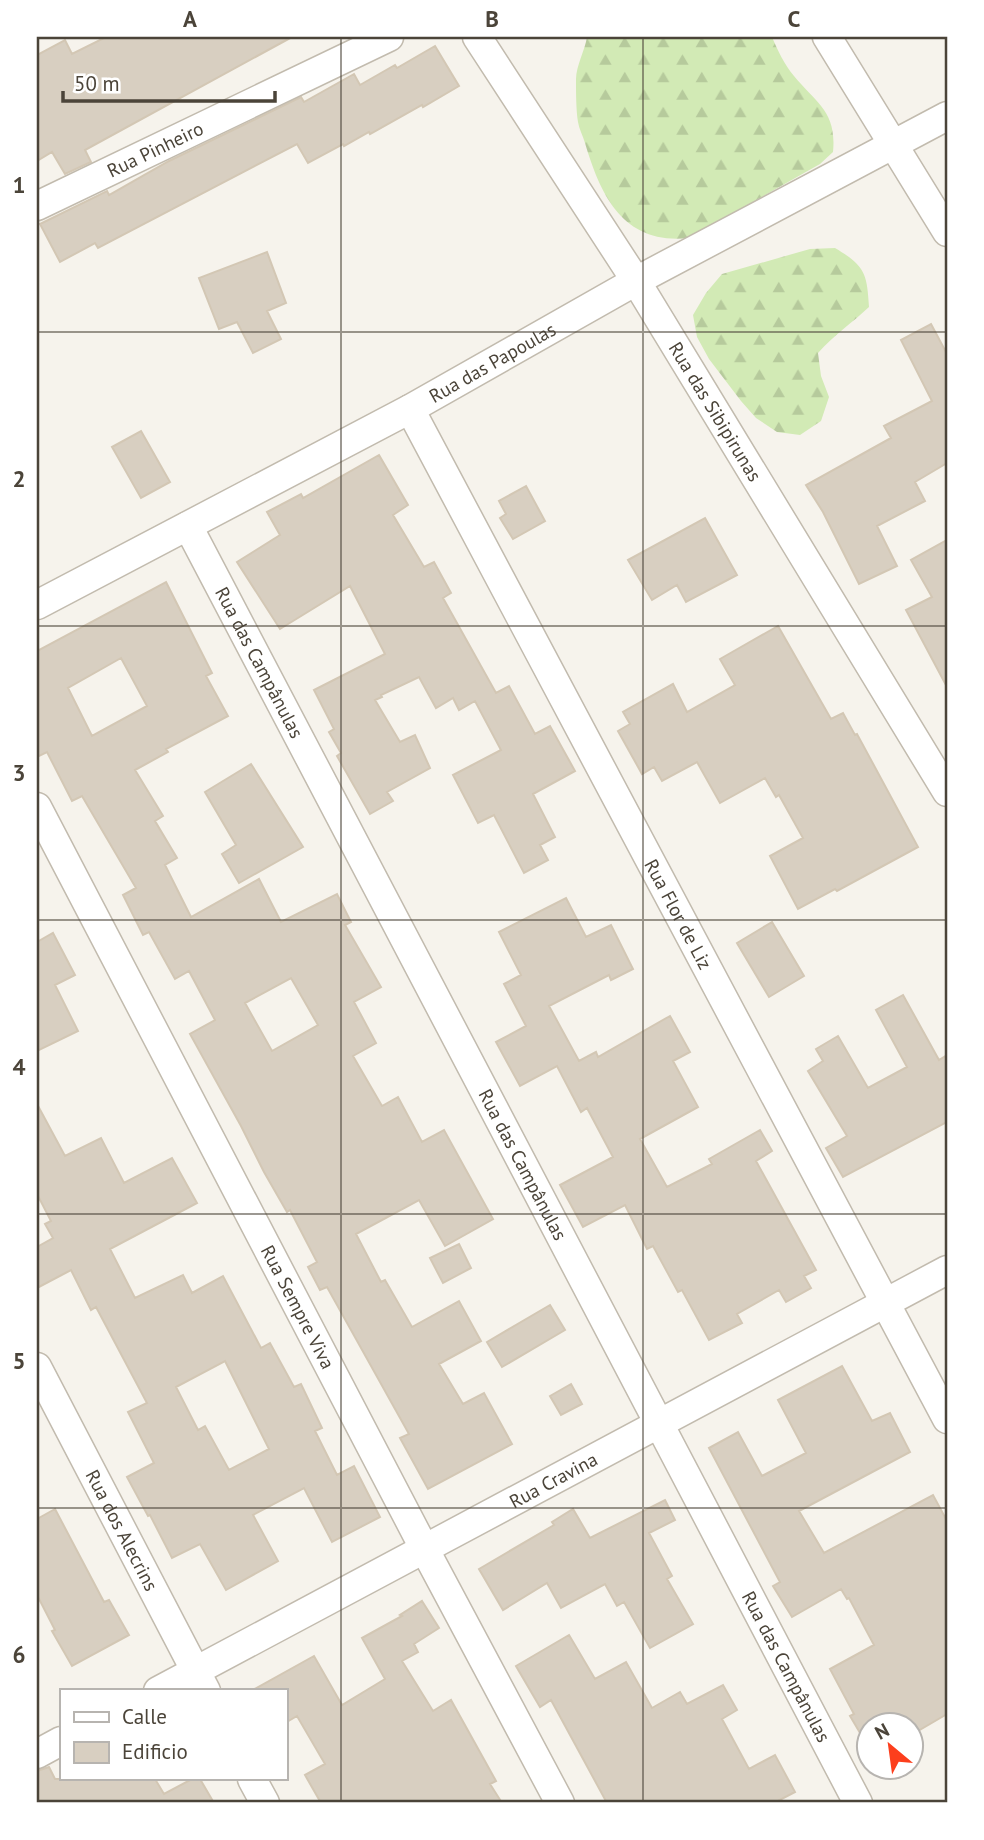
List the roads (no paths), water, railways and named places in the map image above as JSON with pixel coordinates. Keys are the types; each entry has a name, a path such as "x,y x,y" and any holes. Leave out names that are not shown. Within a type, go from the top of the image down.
{"street":[{"name":"Rua Pinheiro","path":"37,206 389,37"},
{"name":"Rua das Sibipirunas","path":"477,37 636,281 947,792"},
{"path":"827,37 947,232"},
{"name":"Rua das Papoulas","path":"37,605 410,409 636,281 947,116"},
{"name":"Rua Flor de Liz","path":"410,409 947,1419"},
{"name":"Rua das Campânulas","path":"188,526 858,1803"},
{"name":"Rua Sempre Viva","path":"37,807 560,1803"},
{"name":"Rua Cravina","path":"168,1689 201,1682 425,1550 947,1270"},
{"name":"Rua dos Alecrins","path":"37,1367 201,1682"},
{"path":"37,1754 60,1742"},
{"path":"253,1780 265,1803"}]}
